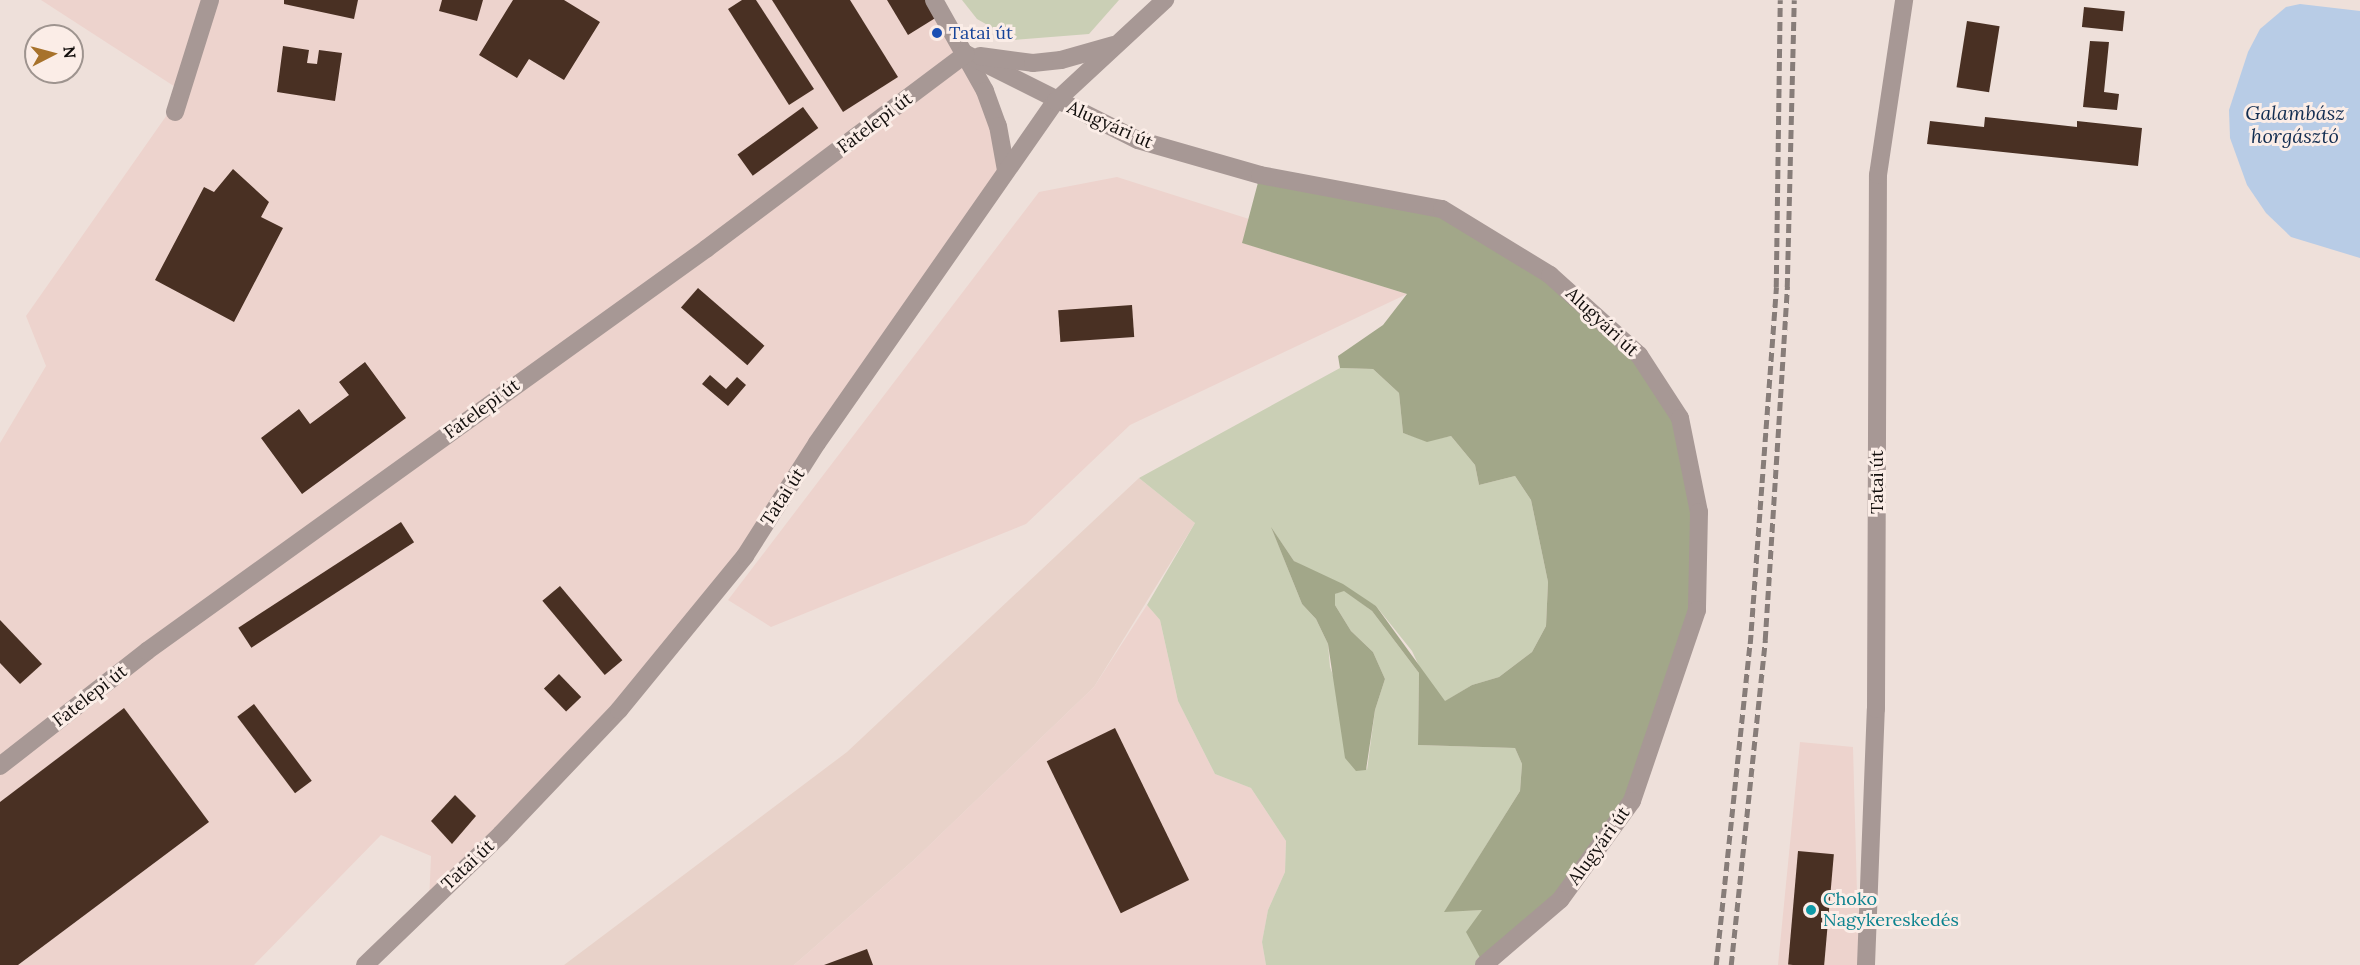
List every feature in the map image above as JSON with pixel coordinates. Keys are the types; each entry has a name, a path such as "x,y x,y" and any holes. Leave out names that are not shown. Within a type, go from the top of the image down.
{"street":[{"path":"176,112 210,0"},
{"path":"934,0 966,54 998,126 1006,170"},
{"name":"Tatai út","path":"364,965 501,834 619,710 745,556 817,443 988,204 1006,170 1056,101 1165,0"},
{"name":"Tatai út","path":"1866,965 1876,709 1878,175 1904,0"},
{"path":"966,54 1033,63 1061,60 1118,44"},
{"name":"Alugyári út","path":"966,54 1138,140 1212,163 1442,209 1550,275 1639,355 1680,418 1699,512 1697,610 1632,801 1560,900 1484,965"},
{"name":"Fatelepi út","path":"0,766 147,651 706,249 966,54"}],"shaded area":[{"path":"41,0 934,0 966,54 1006,170 745,556 619,710 429,901 431,856 381,835 254,965 0,965 0,443 46,366 26,316 183,92 84,28 84,24 78,24"},
{"path":"1117,177 1249,219 1243,243 1407,294 1130,425 1026,524 771,627 728,600 1039,192"},
{"path":"1139,478 1195,523 1094,687 915,859 794,965 564,965 847,752"},
{"path":"1147,605 1160,620 1178,701 1215,774 1251,788 1286,841 1285,872 1268,910 1262,942 1266,965 794,965 915,859 1094,687"},
{"path":"1800,742 1853,747 1857,893 1864,965 1778,965"}],"green space":[{"path":"962,0 1119,0 1089,34 1014,40 977,19"},
{"path":"1260,175 1442,209 1500,243 1639,355 1680,418 1699,512 1697,610 1632,801 1560,900 1484,965 1466,932 1482,910 1444,912 1520,791 1522,764 1515,748 1418,745 1419,673 1372,611 1344,591 1335,594 1335,605 1351,631 1373,652 1385,679 1375,710 1366,770 1356,771 1345,758 1328,644 1316,619 1302,604 1271,527 1294,561 1343,584 1376,606 1445,701 1472,685 1499,677 1532,652 1546,626 1548,582 1531,500 1515,476 1479,485 1475,465 1451,436 1427,442 1403,433 1399,393 1373,369 1340,368 1338,356 1383,325 1407,294 1242,243"},
{"path":"1340,368 1373,369 1399,393 1403,433 1427,441 1451,436 1475,465 1479,485 1515,476 1531,500 1548,582 1546,626 1532,652 1499,677 1472,685 1444,702 1426,681 1412,651 1376,606 1294,561 1272,529 1302,604 1316,619 1328,644 1330,667 1367,770 1375,710 1385,679 1373,652 1351,631 1335,605 1335,594 1344,590 1372,611 1419,673 1418,745 1515,748 1522,764 1520,791 1445,911 1483,910 1484,965 1266,965 1262,942 1268,910 1285,872 1286,841 1251,788 1215,774 1178,701 1160,620 1147,605 1195,523 1139,478"}],"water":[{"name":"Galambász horgásztó","path":"2300,4 2360,11 2360,258 2291,237 2266,213 2247,185 2230,138 2229,110 2248,52 2260,29 2286,7"}],"building":[{"path":"284,0 358,0 354,19 284,4"},
{"path":"442,0 483,0 477,21 439,11"},
{"path":"513,0 564,0 600,22 564,80 529,59 517,78 479,55"},
{"path":"742,0 756,0 814,89 789,105 728,9"},
{"path":"772,0 850,0 898,77 843,112"},
{"path":"887,0 926,0 937,17 908,35"},
{"path":"2084,7 2125,11 2123,31 2082,27"},
{"path":"1967,21 2000,26 1989,92 1957,87"},
{"path":"2090,41 2109,42 2104,92 2119,94 2117,110 2083,107"},
{"path":"283,46 309,50 307,63 317,64 319,50 342,53 335,101 277,92"},
{"path":"803,107 818,128 753,176 737,155"},
{"path":"1985,117 2077,127 2077,121 2142,128 2138,166 1927,144 1930,121 1984,127"},
{"path":"233,169 269,202 261,217 283,228 234,322 155,280 204,187 214,192"},
{"path":"698,288 764,346 747,365 681,308"},
{"path":"1132,305 1134,337 1060,342 1058,310"},
{"path":"365,362 406,418 302,494 261,438 299,409 310,424 349,395 339,382"},
{"path":"710,375 726,389 737,377 746,385 728,406 702,384"},
{"path":"401,522 414,542 251,648 238,628"},
{"path":"560,586 622,660 605,675 542,601"},
{"path":"0,620 42,664 20,684 0,663"},
{"path":"559,674 581,697 566,712 544,689"},
{"path":"254,704 312,781 295,793 237,717"},
{"path":"124,708 209,822 18,965 0,965 0,802"},
{"path":"1115,728 1189,880 1121,913 1047,761"},
{"path":"455,795 476,816 452,844 431,821"},
{"name":"Choko Nagykereskedés","path":"1798,851 1834,854 1824,965 1788,965"},
{"path":"867,949 873,965 824,965"}],"railway":[{"path":"1716,965 1750,644 1776,287 1780,0"},
{"path":"1731,965 1765,640 1787,287 1794,0"}],"place":[{"name":"Tatai út","path":"937,33"},
{"name":"Choko Nagykereskedés","path":"1811,910"}]}
